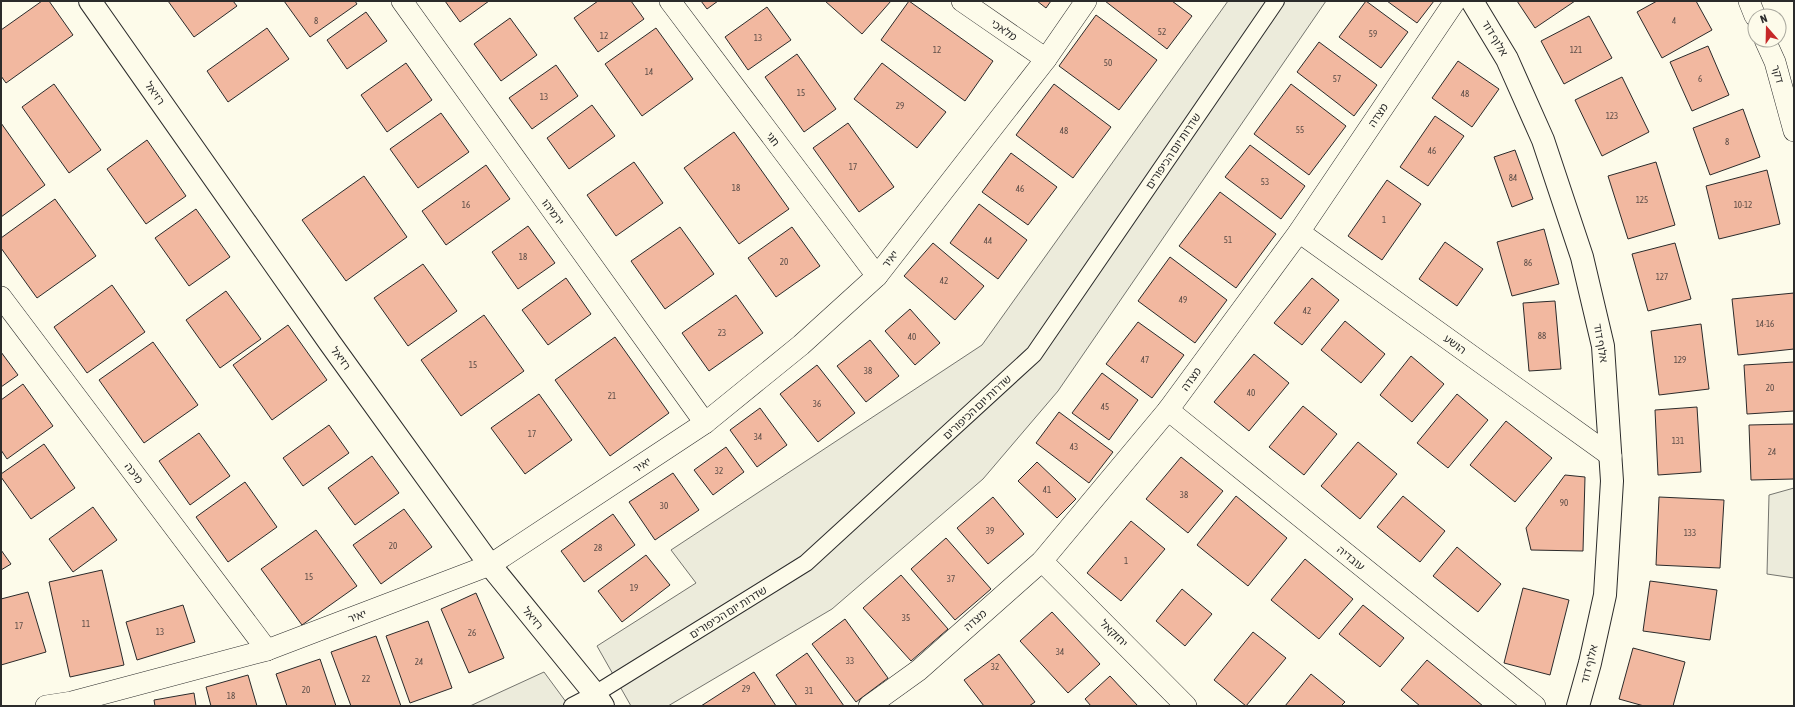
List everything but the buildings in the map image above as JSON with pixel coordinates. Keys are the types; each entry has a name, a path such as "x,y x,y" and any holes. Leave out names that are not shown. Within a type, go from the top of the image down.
{"street":[{"name":"רזיאל","path":"90,1 330,343 490,565 599,700"},
{"name":"ירמיהו","path":"402,1 705,424"},
{"name":"חגי","path":"670,1 877,276"},
{"name":"מלאכי","path":"962,1 1046,59"},
{"name":"יאיר","path":"46,706 72,702 267,650 490,565 705,424 801,345 877,276 1046,59 1086,1"},
{"name":"שדרות יום הכיפורים","path":"572,706 599,700 806,563 1034,354 1276,1"},
{"name":"מצדה","path":"869,706 919,670 1042,561 1168,410 1299,232 1455,1"},
{"name":"אלוף דוד","path":"1472,1 1507,58 1543,140 1582,258 1603,346 1612,481 1605,595 1590,663 1578,706"},
{"name":"דקר","path":"1768,48 1774,62 1794,131"},
{"name":"הושע","path":"1299,232 1611,456"},
{"name":"מיכה","path":"1,297 267,650"},
{"name":"עובדיה","path":"1168,410 1535,706"},
{"name":"יחזקאל","path":"1042,561 1186,706"}],"shaded area":[{"path":"1228,1 1326,1 1058,391 983,479 832,609 668,706 631,706 597,646 696,583 671,550 982,345"},
{"path":"1794,488 1794,578 1767,574 1769,495"},
{"path":"544,672 569,706 470,706"}]}
